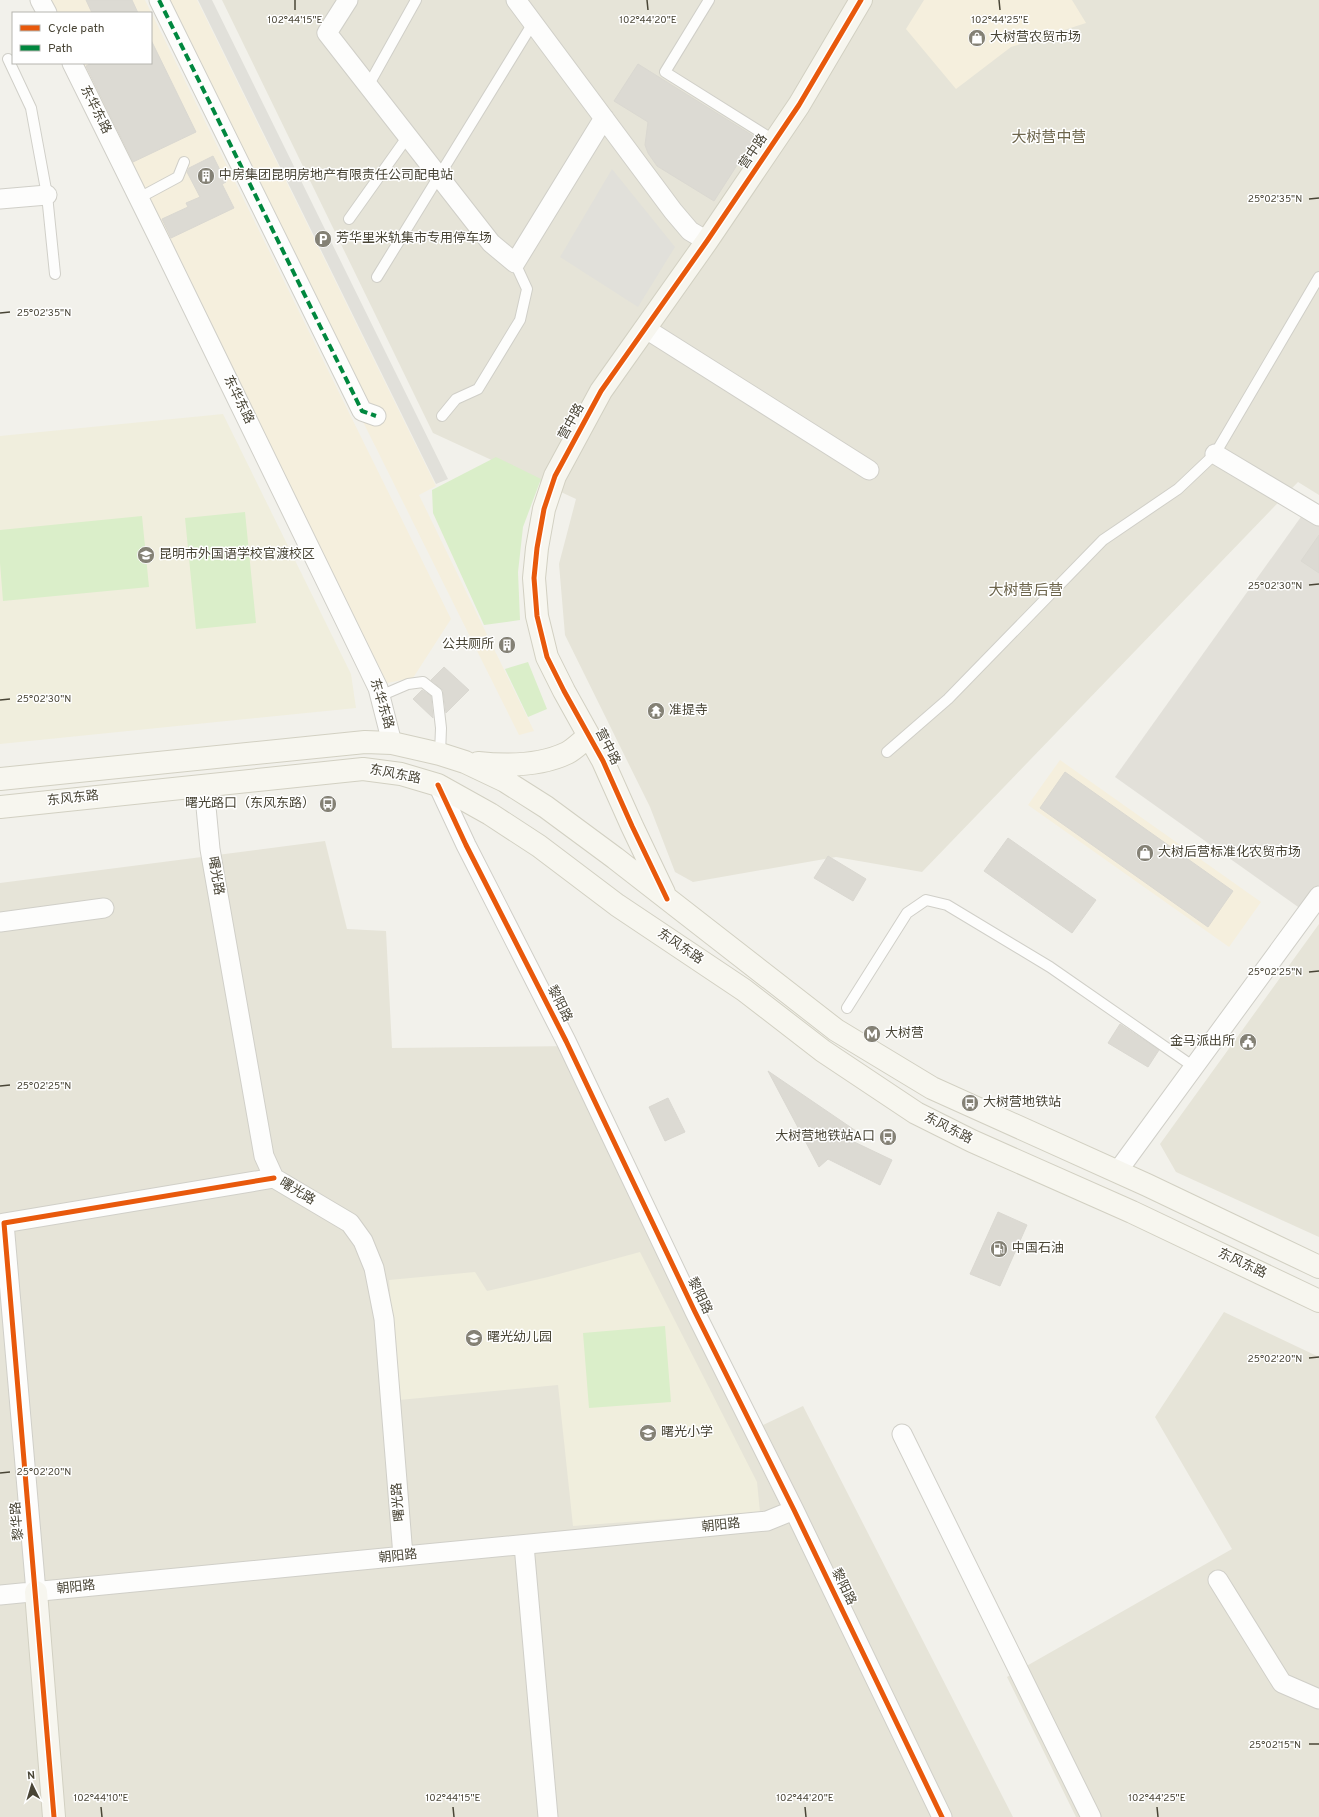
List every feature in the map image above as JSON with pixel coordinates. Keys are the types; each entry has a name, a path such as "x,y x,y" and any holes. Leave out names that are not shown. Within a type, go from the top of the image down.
{"main road":[{"name":"营中路","path":"667,899 603,761 564,691 548,657 541,635 537,616 534,578 537,548 544,509 555,476 601,391 707,241 799,105 861,0"},
{"path":"465,762 498,765 541,761 567,753 589,736"},
{"path":"0,779 319,745 365,742 392,743 440,754 465,762 505,781 546,807 615,858 836,1030 925,1084 1319,1267"},
{"name":"东风东路","path":"0,807 363,769 401,774 438,785 490,814 540,846 617,905 744,990 823,1050 916,1113 972,1141 1132,1212 1319,1301"},
{"name":"黎华路","path":"36,1592 54,1817"}],"street":[{"path":"40,0 46,12"},
{"path":"159,0 362,411 376,416"},
{"path":"348,0 327,33 491,243 515,263 604,118"},
{"path":"516,0 673,211 690,230 707,241"},
{"name":"东华东路","path":"72,64 378,688 392,743"},
{"path":"0,199 46,195"},
{"path":"646,329 869,470"},
{"path":"1215,454 1319,516"},
{"name":"黎阳路","path":"438,785 466,846 566,1041 695,1312 794,1510 942,1817"},
{"name":"曙光路","path":"204,786 210,849 264,1156 274,1178 350,1223 363,1241 374,1268 384,1319 403,1556"},
{"path":"1117,1172 1319,896"},
{"path":"0,922 104,908"},
{"name":"黎华路","path":"36,1592 4,1284 4,1224 274,1178"},
{"path":"902,1434 1091,1817"},
{"name":"朝阳路","path":"0,1595 767,1521 794,1510"},
{"path":"524,1545 548,1817"},
{"path":"1218,1580 1282,1683 1319,1700"}],"lane":[{"path":"368,86 416,0"},
{"path":"709,0 665,72 775,141"},
{"path":"377,277 533,23"},
{"path":"8,59 30,108 46,195 55,274"},
{"path":"349,219 408,136"},
{"path":"139,198 178,176 184,162"},
{"path":"442,416 456,399 478,389 520,320 528,289 515,263"},
{"path":"887,752 948,699 1103,540 1178,489 1215,454 1319,277"},
{"path":"380,696 408,684 423,682 437,693 441,728 440,754"},
{"path":"847,1008 907,913 926,900 947,905 1050,967 1194,1067"}],"shaded area":[{"path":"49,0 145,0 151,12 55,12"},
{"path":"153,0 197,0 436,486 419,495 534,731 519,735"},
{"name":"芳华里米轨集市专用停车场","path":"198,0 212,0 448,479 436,484"},
{"path":"222,0 1319,0 1319,495 1298,482 922,872 836,857 693,882 675,872 650,807 565,635 559,564 576,499 433,433"},
{"name":"大树营农贸市场","path":"924,0 1072,0 1086,23 1011,47 956,89 906,29"},
{"path":"152,14 451,619 413,678 387,683 80,64 152,64"},
{"path":"612,169 675,247 638,307 560,257"},
{"name":"昆明市外国语学校官渡校区","path":"223,414 351,674 356,708 0,744 0,436"},
{"path":"1303,514 1319,526 1319,885 1301,909 1115,777"},
{"name":"大树后营标准化农贸市场","path":"1060,760 1261,902 1229,947 1028,805"},
{"path":"325,841 347,929 386,931 392,1048 576,1046 759,1427 803,1406 1013,1817 0,1817 0,883"},
{"path":"1319,924 1319,1237 1176,1172 1160,1144"},
{"name":"曙光小学","path":"640,1252 757,1482 760,1512 573,1526 558,1385 399,1400 389,1280 475,1272 487,1291 548,1277"},
{"path":"1224,1312 1319,1357 1319,1817 1076,1817 1007,1677 1232,1549 1155,1417"}],"green space":[{"path":"496,457 541,479 523,527 518,572 520,620 484,625 433,513 432,490"},
{"path":"245,512 256,623 196,629 185,518"},
{"path":"142,516 149,587 3,601 0,563 0,530"},
{"path":"528,662 547,709 528,717 505,669"},
{"path":"665,1326 671,1402 589,1408 583,1333"}],"building":[{"path":"86,0 132,0 138,12 92,12"},
{"path":"152,42 196,132 133,162 86,66 90,64 152,64"},
{"path":"638,64 755,137 714,201 657,166 648,153 645,145 648,122 614,101"},
{"path":"213,156 226,182 222,184 234,208 171,238 162,219 188,207 186,203 200,197 187,172 189,168"},
{"path":"1319,535 1319,573 1301,561"},
{"path":"444,667 469,690 446,713 443,690 431,680"},
{"path":"422,690 431,696 433,718 413,699"},
{"name":"大树后营标准化农贸市场","path":"1065,772 1233,891 1208,927 1040,808"},
{"path":"1008,838 1096,900 1072,933 984,871"},
{"path":"828,856 866,879 853,901 814,878"},
{"path":"1120,1024 1159,1050 1148,1067 1108,1043"},
{"path":"768,1071 856,1131 848,1139 892,1160 880,1185 828,1159 819,1167"},
{"path":"668,1098 685,1132 665,1141 649,1107"},
{"name":"中国石油","path":"998,1212 1027,1225 1000,1286 970,1274"}],"marked path":[{"path":"159,0 362,411 376,416"}],"cycle path":[{"path":"667,899 603,761 547,657 537,616 534,578 537,548 544,509 555,476 601,391 707,241 799,105 861,0"},
{"path":"438,785 466,845 566,1041 695,1312 794,1510 942,1817"},
{"path":"54,1817 4,1223 274,1178"}],"place":[{"name":"大树营农贸市场","path":"977,38"},
{"name":"中房集团昆明房地产有限责任公司配电站","path":"206,176"},
{"name":"芳华里米轨集市专用停车场","path":"323,239"},
{"name":"昆明市外国语学校官渡校区","path":"146,555"},
{"name":"公共厕所","path":"507,645"},
{"name":"准提寺","path":"656,711"},
{"name":"曙光路口（东风东路）","path":"328,804"},
{"name":"大树后营标准化农贸市场","path":"1145,853"},
{"name":"大树营","path":"872,1034"},
{"name":"金马派出所","path":"1248,1042"},
{"name":"大树营地铁站","path":"970,1103"},
{"name":"大树营地铁站A口","path":"888,1137"},
{"name":"中国石油","path":"999,1249"},
{"name":"曙光幼儿园","path":"474,1338"},
{"name":"曙光小学","path":"648,1433"}],"district":[{"name":"大树营中营","path":"1049,138"},
{"name":"大树营后营","path":"1026,591"}]}
